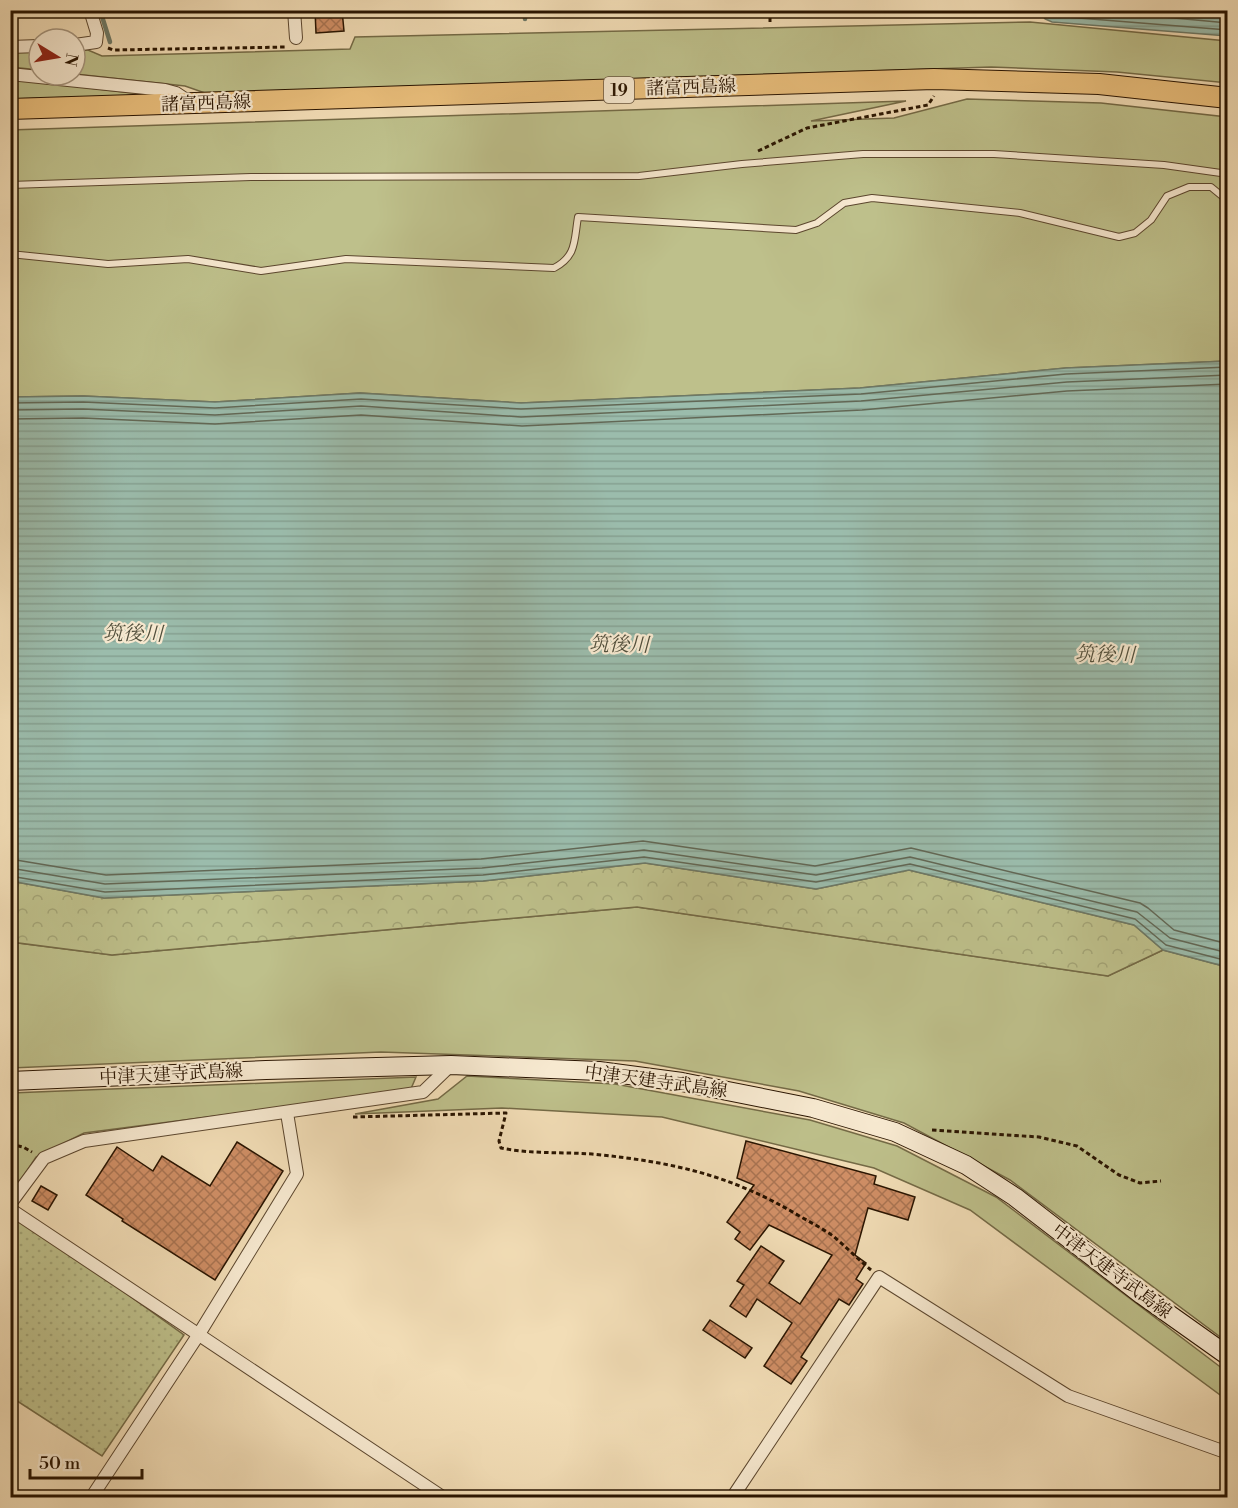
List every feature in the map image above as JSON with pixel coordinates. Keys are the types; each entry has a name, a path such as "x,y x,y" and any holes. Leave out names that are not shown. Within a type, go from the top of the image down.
{"main road":[{"name":"諸富西島線","path":"10,109 934,79 1100,84 1227,98"},
{"name":"中津天建寺武島線","path":"10,1081 451,1065 599,1071 682,1082 813,1108 895,1132 966,1165 1015,1197 1142,1295 1227,1356"}],"street":[{"path":"87,43 96,42 97,33 90,10"},
{"path":"294,10 296,38"},
{"path":"10,47 27,46"},
{"path":"10,74 165,90 176,93 191,103"},
{"path":"10,1204 44,1158 84,1141 423,1092 451,1065"},
{"path":"92,1497 199,1334 297,1174 287,1113"},
{"path":"10,1209 444,1497"},
{"path":"732,1497 879,1277 1068,1396 1227,1453"}],"lane":[{"path":"10,185 251,177 639,176 742,164 863,154 994,154 1164,165 1227,174"},
{"path":"10,254 108,264 188,259 261,271 346,259 554,268 564,263 573,251 578,217 796,230 817,223 844,203 872,198 1020,213 1119,237 1135,233 1151,220 1167,196 1189,186 1211,187 1227,201"}],"path":[{"path":"770,10 770,24"},
{"path":"96,42 113,50 290,47 296,38"},
{"path":"742,164 758,152 807,128 928,105 934,96 934,79"},
{"path":"351,1117 506,1113 499,1141 501,1148 650,1161 701,1172 738,1184 782,1205 832,1235 879,1277"},
{"path":"932,1130 1049,1140 1077,1146 1119,1175 1140,1183 1161,1181"},
{"path":"10,1144 23,1147 44,1158"}],"green space":[{"path":"1030,22 1227,41 1228,83 1117,72 991,67 205,93 185,86 87,75 87,50 102,56 350,49 355,37"},
{"path":"10,51 27,51 27,69 11,67"},
{"path":"11,79 27,81 27,87 80,87 150,95 11,99"},
{"path":"967,99 1101,103 1227,117 1227,361 1066,368 860,388 521,403 360,393 215,402 83,396 11,397 10,130 906,101 811,121 894,118"},
{"path":"645,863 816,889 909,870 1134,925 1163,950 1108,976 637,907 112,955 11,942 11,881 104,898 483,881"},
{"path":"637,907 1108,976 1163,950 1227,967 1227,1342 1010,1180 904,1123 799,1091 635,1061 381,1052 11,1068 10,942 112,955"},
{"path":"467,1076 615,1084 810,1120 897,1146 996,1197 1227,1372 1227,1400 970,1210 874,1168 662,1117 502,1108 355,1114 438,1099"},
{"path":"416,1077 410,1091 84,1133 36,1157 11,1195 11,1093"},
{"path":"10,1210 184,1335 102,1456 11,1397"}],"water":[{"path":"1039,11 1227,13 1227,36 1052,22 1045,19"},
{"name":"筑後川","path":"1227,361 1227,967 1163,950 1134,925 909,870 816,889 645,863 483,881 104,898 11,881 11,397 83,396 215,402 360,393 521,403 860,388 1066,368"}],"building":[{"path":"315,10 342,10 344,31 316,33"},
{"path":"746,1141 876,1176 874,1184 915,1197 908,1220 868,1208 855,1255 866,1263 856,1279 863,1284 849,1305 839,1299 801,1357 807,1361 791,1384 764,1366 792,1323 757,1299 746,1317 730,1306 744,1285 737,1281 761,1246 784,1261 769,1283 800,1304 832,1255 769,1225 750,1250 735,1239 740,1232 727,1222 754,1185 737,1178"},
{"path":"237,1142 283,1171 215,1280 122,1221 123,1219 86,1195 117,1147 153,1171 162,1156 210,1186"},
{"path":"41,1186 57,1195 48,1210 32,1201"},
{"path":"710,1320 752,1348 745,1358 703,1330"}],"waterway":[{"path":"100,10 110,42"},
{"path":"525,10 525,19"}]}
